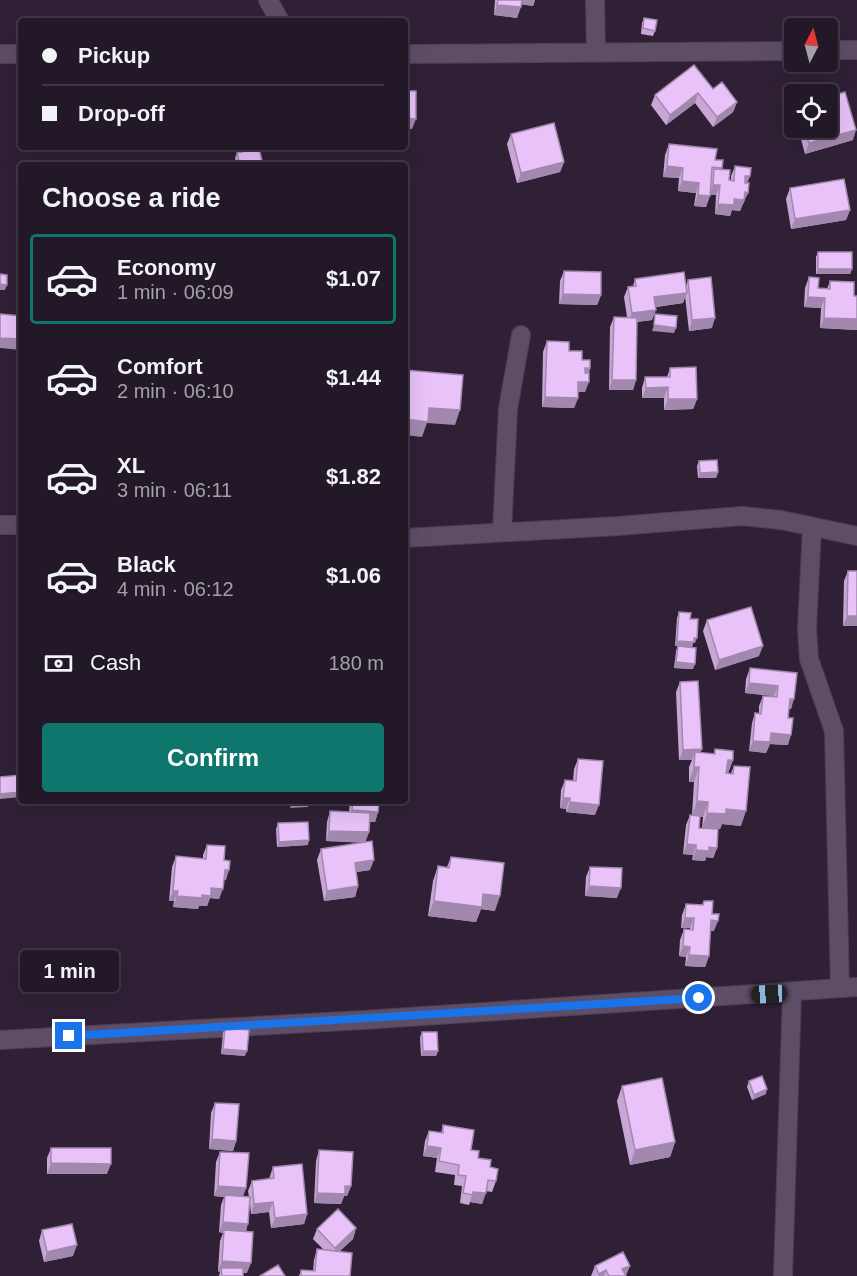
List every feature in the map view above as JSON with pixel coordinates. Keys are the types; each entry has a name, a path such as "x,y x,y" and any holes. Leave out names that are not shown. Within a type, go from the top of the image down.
{"street":[{"path":"268,0 278,18"},
{"path":"595,0 596,53"},
{"path":"838,50 857,50"},
{"path":"408,54 784,51"},
{"path":"0,54 18,54"},
{"path":"502,532 508,409 521,335"},
{"path":"408,538 618,526 742,516 781,520 857,536"},
{"path":"0,525 18,525"},
{"path":"0,1040 848,987 834,732 809,660 807,639 812,527"},
{"path":"783,1276 792,992"}],"building":[{"path":"498,0 522,0 521,7 497,5"},
{"path":"644,18 657,20 655,31 643,28"},
{"path":"694,65 713,89 722,82 737,102 717,117 698,93 670,115 655,95"},
{"path":"408,91 416,91 416,119 408,118"},
{"path":"845,92 856,130 838,135 838,94"},
{"path":"554,123 564,162 521,173 511,134"},
{"path":"807,138 827,138 809,143"},
{"path":"669,144 717,149 715,160 723,160 722,168 712,167 710,196 698,195 699,183 682,181 683,168 667,166"},
{"path":"259,150 262,161 239,162 237,153"},
{"path":"735,166 751,168 750,176 745,176 745,183 749,183 748,193 745,192 744,200 734,199 734,205 718,204 720,185 713,185 714,169 730,170 729,180 734,181"},
{"path":"844,179 850,210 795,219 790,188"},
{"path":"818,252 852,252 852,269 818,269"},
{"path":"564,271 601,272 601,295 563,294"},
{"path":"684,272 687,293 654,297 656,310 632,313 628,287 636,286 635,279"},
{"path":"0,274 7,275 7,285 0,284"},
{"path":"711,277 715,318 692,320 688,280"},
{"path":"809,277 819,278 818,288 830,289 830,281 854,282 854,296 857,296 857,319 824,318 825,298 808,297"},
{"path":"0,314 18,316 18,339 0,338"},
{"path":"655,314 677,316 676,328 654,325"},
{"path":"614,317 637,318 636,380 612,380"},
{"path":"547,341 569,342 569,351 582,351 582,360 590,360 590,368 585,368 585,373 589,373 589,382 578,382 578,398 545,397"},
{"path":"696,367 697,399 668,399 668,387 646,388 645,377 670,377 670,368"},
{"path":"408,370 463,375 460,410 429,408 428,422 408,419"},
{"path":"717,460 718,472 700,473 699,461"},
{"path":"848,571 857,571 857,616 847,616"},
{"path":"751,607 763,646 719,660 707,620"},
{"path":"679,612 691,613 690,619 698,619 697,638 694,638 694,642 677,641"},
{"path":"678,646 696,648 695,664 676,662"},
{"path":"750,668 797,673 794,699 790,699 788,718 793,718 791,735 771,733 770,742 753,741 755,713 761,714 763,696 777,697 778,686 749,683"},
{"path":"698,681 702,749 683,750 680,682"},
{"path":"715,749 733,751 733,760 728,760 726,773 733,774 734,766 750,767 746,811 726,809 726,814 707,813 708,802 697,801 699,767 694,767 695,752 715,754"},
{"path":"578,759 603,761 599,805 570,802 570,798 563,798 565,780 576,781"},
{"path":"18,775 18,792 0,794 0,777"},
{"path":"353,804 379,804 378,812 352,810"},
{"path":"330,811 370,813 369,832 329,831"},
{"path":"690,815 700,816 699,828 718,829 717,848 709,847 709,851 696,850 696,845 687,844"},
{"path":"308,822 309,840 279,842 278,823"},
{"path":"372,841 374,860 355,863 358,886 327,891 321,849"},
{"path":"207,845 225,846 224,860 230,861 229,870 225,870 223,889 211,888 211,896 202,895 202,898 177,896 178,891 173,891 176,856 206,859"},
{"path":"451,857 504,863 500,896 483,894 482,907 434,901 438,866 449,868"},
{"path":"590,867 622,868 621,888 589,886"},
{"path":"704,901 713,901 712,914 719,914 718,921 711,920 709,956 689,955 690,947 683,946 684,929 693,930 694,918 685,918 686,904 703,905"},
{"path":"225,1028 249,1030 247,1051 223,1049"},
{"path":"422,1032 437,1032 438,1051 423,1051"},
{"path":"762,1076 767,1089 754,1095 749,1081"},
{"path":"662,1078 675,1142 635,1150 622,1086"},
{"path":"215,1103 239,1104 236,1141 212,1139"},
{"path":"443,1125 474,1130 471,1150 479,1151 478,1158 491,1160 490,1167 498,1169 496,1181 488,1180 486,1193 473,1192 473,1195 463,1193 466,1176 458,1175 459,1165 439,1161 441,1148 427,1146 429,1131 443,1133"},
{"path":"51,1148 111,1148 111,1164 51,1163"},
{"path":"319,1150 353,1152 351,1186 345,1186 345,1194 317,1193"},
{"path":"220,1152 249,1153 246,1188 218,1186"},
{"path":"302,1164 307,1214 275,1218 273,1202 254,1204 252,1181 274,1178 273,1167"},
{"path":"225,1195 250,1197 248,1224 223,1222"},
{"path":"338,1209 356,1228 335,1248 317,1229"},
{"path":"72,1224 77,1245 47,1252 42,1230"},
{"path":"224,1230 253,1232 251,1263 222,1261"},
{"path":"317,1249 352,1253 350,1276 301,1276 301,1270 315,1271"},
{"path":"623,1252 630,1266 622,1269 626,1276 609,1276 606,1270 599,1274 595,1266"},
{"path":"278,1265 285,1276 260,1276"},
{"path":"221,1268 243,1268 243,1276 222,1276"}],"route":[{"path":"69,1036 699,998"}]}
